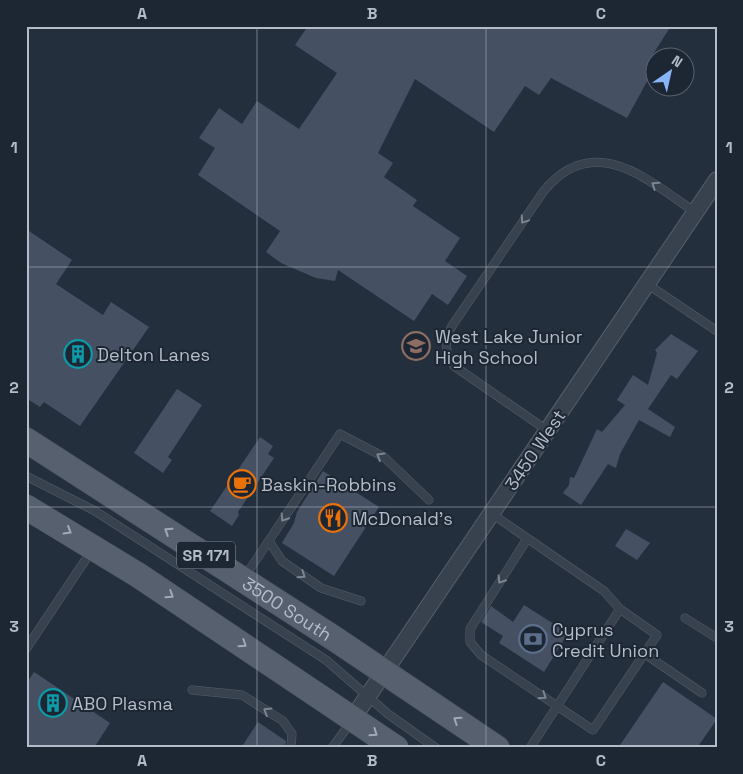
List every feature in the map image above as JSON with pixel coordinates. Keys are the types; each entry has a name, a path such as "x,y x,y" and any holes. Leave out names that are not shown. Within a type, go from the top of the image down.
{"main road":[{"name":"3500 South","path":"26,440 244,579 497,748"},
{"path":"26,507 94,547 396,748"}],"street":[{"name":"3450 West","path":"353,718 717,180"}],"lane":[{"path":"548,431 454,366 449,360 446,346 448,333 543,192 558,176 579,165 591,162 610,162 632,170 695,212"},
{"path":"647,284 717,331"},
{"path":"244,579 340,434 384,457 428,500"},
{"path":"26,476 94,512 188,570 326,660 408,729 436,748"},
{"path":"492,514 528,538 604,591 620,609 657,635 593,730 481,655 470,642 470,628 528,538"},
{"path":"269,541 282,561 321,588 361,601"},
{"path":"26,649 94,547"},
{"path":"530,748 559,706 620,609"},
{"path":"685,618 717,638"},
{"path":"644,654 702,693"},
{"path":"192,690 242,695 283,720 292,734 291,748"},
{"path":"332,748 353,718"}],"building":[{"path":"308,26 671,26 657,48 646,48 646,83 627,118 551,78 539,95 525,86 494,132 415,79 378,153 393,163 384,177 417,200 413,206 460,238 445,261 467,276 448,305 432,294 414,321 338,270 335,281 316,278 281,263 266,252 280,231 198,175 215,148 199,138 219,108 242,124 257,101 299,129 337,73 295,45"},
{"name":"Delton Lanes","path":"26,229 72,260 56,284 103,315 111,302 149,327 80,426 44,402 40,407 26,398"},
{"path":"671,334 698,351 677,379 671,375 648,409 675,427 670,437 639,420 620,454 616,468 608,464 581,505 563,493 569,485 570,477 574,478 597,429 602,432 625,405 617,400 633,375 648,385 657,353 655,350"},
{"path":"177,389 202,405 168,457 172,460 163,473 134,453"},
{"name":"Baskin-Robbins","path":"260,437 273,446 268,454 274,458 238,512 239,515 232,526 210,511"},
{"name":"McDonald's","path":"323,471 379,507 334,576 282,543 294,523 297,512"},
{"path":"626,529 650,543 637,560 615,546"},
{"name":"Cyprus Credit Union","path":"524,605 568,633 544,672 499,643 503,636 481,622 491,606 513,622"},
{"name":"ABO Plasma","path":"34,672 110,723 94,748 26,748 26,684"},
{"path":"663,682 717,719 697,748 618,748"},
{"path":"258,722 286,741 285,748 241,748"}],"place":[{"name":"West Lake Junior High School","path":"416,346"},
{"name":"Delton Lanes","path":"78,354"},
{"name":"Baskin-Robbins","path":"242,484"},
{"name":"McDonald's","path":"333,518"},
{"name":"Cyprus Credit Union","path":"533,639"},
{"name":"ABO Plasma","path":"53,703"}]}
